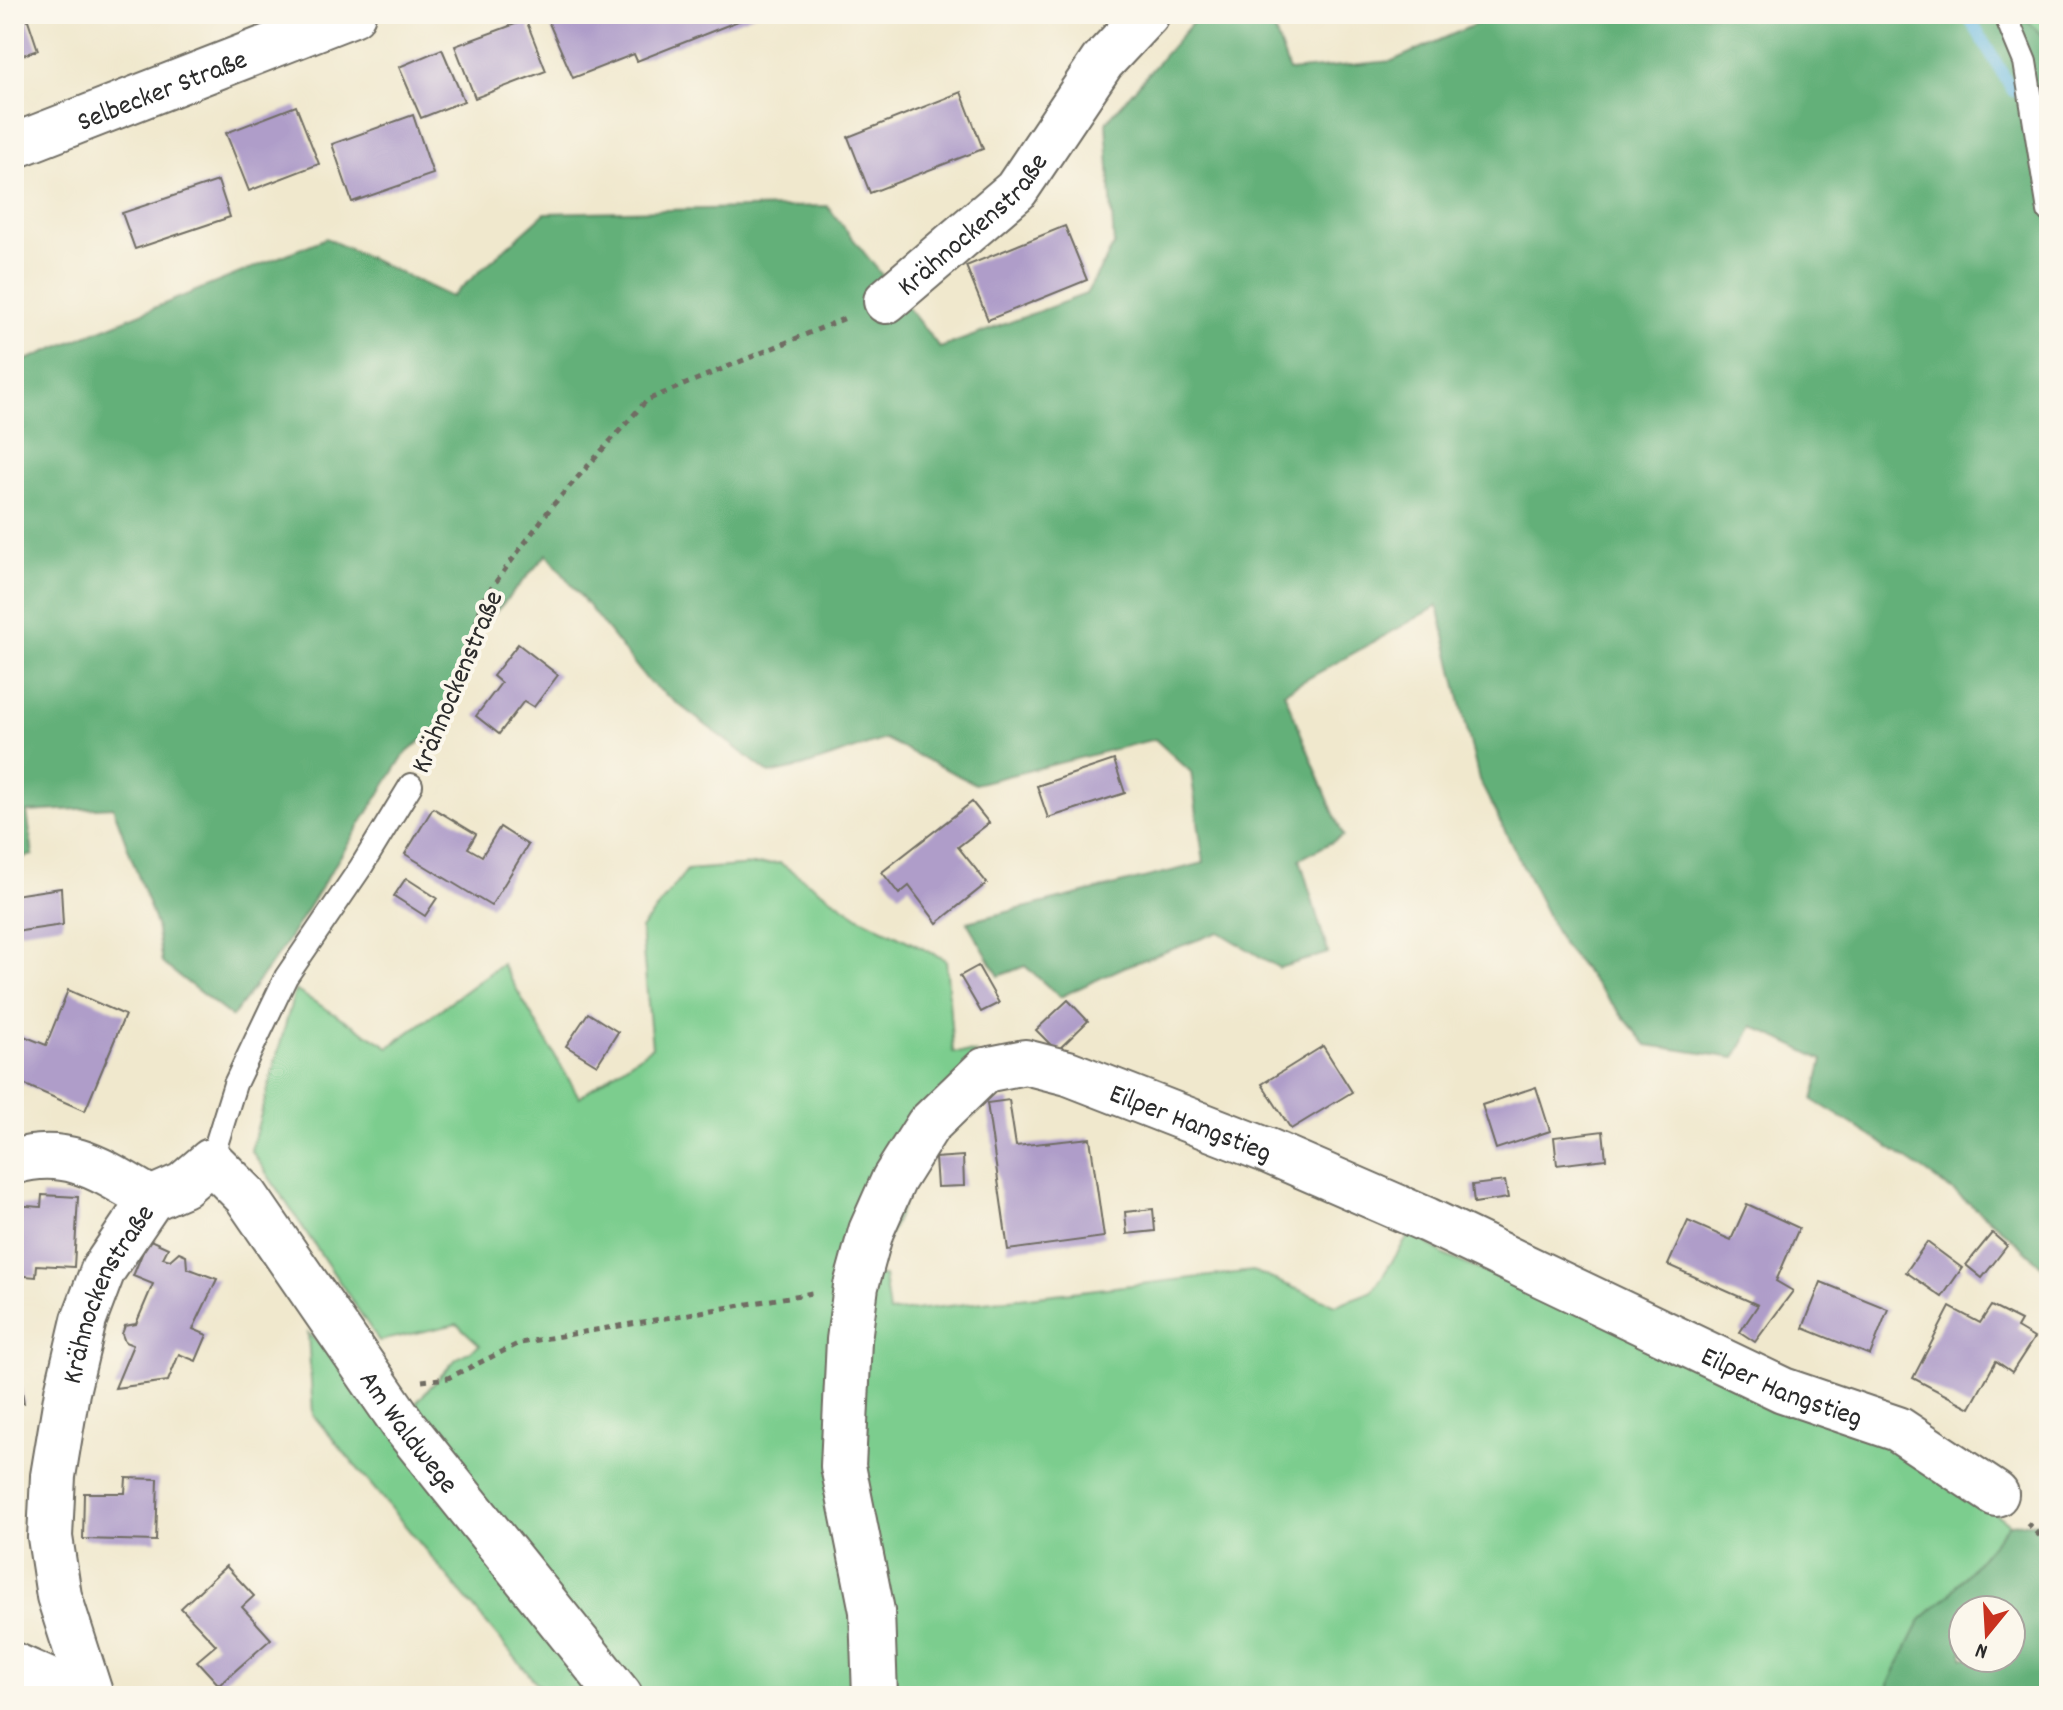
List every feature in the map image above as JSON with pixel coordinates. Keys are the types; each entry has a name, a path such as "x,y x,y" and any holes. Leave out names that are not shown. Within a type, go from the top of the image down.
{"street":[{"name":"Selbecker Straße","path":"14,146 353,14"},
{"name":"Krähnockenstraße","path":"886,301 1016,190 1102,62 1147,14"},
{"name":"Eilper Hangstieg","path":"875,1696 872,1611 843,1466 849,1340 856,1286 871,1231 894,1179 928,1125 985,1070 1025,1062 1068,1073 1266,1150 1427,1220 1783,1390 1898,1429 1996,1494"},
{"path":"14,1162 41,1154 72,1158 151,1199"},
{"name":"Krähnockenstraße","path":"91,1696 59,1596 50,1537 53,1476 67,1392 84,1320 103,1270 151,1199 183,1185 211,1161"},
{"name":"Am Waldwege","path":"211,1161 246,1196 381,1387 405,1427 620,1696"},
{"path":"14,1665 84,1696"}],"lane":[{"path":"2005,14 2025,62 2049,211"},
{"name":"Krähnockenstraße","path":"211,1161 235,1084 286,977 361,867 411,785"}],"path":[{"name":"Krähnockenstraße","path":"411,785 450,705 484,598 552,506 647,400 886,301"},
{"path":"381,1387 448,1378 520,1343 856,1286"},
{"path":"2039,1696 2049,1664"}],"green space":[{"path":"1200,14 1269,14 1289,71 1392,61 1499,14 2021,14 2049,43 2049,1273 1966,1201 1813,1100 1823,1060 1753,1026 1735,1058 1647,1045 1562,944 1479,780 1438,606 1284,692 1343,836 1300,859 1328,953 1279,968 1219,932 1124,967 1060,997 1025,966 999,976 967,922 1204,863 1191,772 1155,739 975,784 885,739 802,767 770,774 648,681 547,554 483,626 455,713 404,755 284,946 232,1017 162,963 156,925 113,807 27,812 33,855 14,860 14,365 326,238 451,297 545,213 827,206 940,348 1086,294 1114,245 1106,122"},
{"path":"2021,14 2049,14 2049,43"},
{"path":"780,863 861,918 946,960 953,1052 976,1053 923,1158 872,1276 884,1276 889,1313 1253,1271 1336,1305 1373,1291 1411,1232 1444,1255 1918,1453 2009,1524 1950,1594 1921,1620 1889,1683 1889,1696 547,1696 313,1415 308,1333 367,1390 394,1427 456,1359 480,1345 457,1324 379,1341 251,1150 295,990 389,1047 502,964 579,1097 652,1047 641,929 687,870"},
{"path":"2045,1522 2049,1527 2049,1696 1889,1696 1889,1683 1921,1620 1947,1597 1947,1674 2027,1674 2027,1594 1950,1594 2009,1524"}],"building":[{"path":"14,14 26,14 38,50 14,58"},
{"path":"545,14 756,14 637,61 634,54 573,78"},
{"path":"526,20 546,71 475,98 455,46"},
{"path":"442,49 464,101 421,118 399,67"},
{"path":"961,92 983,149 870,193 848,137"},
{"path":"296,106 319,164 249,191 226,133"},
{"path":"413,115 433,174 352,202 332,144"},
{"path":"218,181 230,217 135,249 122,213"},
{"path":"1065,226 1087,280 988,320 966,266"},
{"path":"518,644 558,675 534,707 524,701 499,734 476,716 501,683 493,676"},
{"path":"1114,760 1125,793 1048,818 1037,786"},
{"path":"972,802 989,823 958,847 987,883 937,923 909,886 899,894 882,872"},
{"path":"433,808 476,834 468,848 482,856 500,827 528,845 491,906 405,854"},
{"path":"406,878 437,898 425,916 394,896"},
{"path":"61,888 63,925 14,932 14,895"},
{"path":"978,966 999,1003 981,1012 960,976"},
{"path":"68,990 125,1015 85,1111 14,1080 14,1032 46,1045"},
{"path":"1068,1000 1088,1021 1057,1051 1036,1030"},
{"path":"588,1013 618,1032 597,1065 566,1046"},
{"path":"1323,1046 1352,1092 1291,1129 1262,1084"},
{"path":"1536,1087 1550,1131 1496,1149 1482,1105"},
{"path":"1009,1100 1016,1146 1090,1138 1104,1237 1008,1250 987,1103"},
{"path":"1603,1131 1606,1159 1557,1165 1554,1137"},
{"path":"963,1156 964,1186 937,1187 935,1158"},
{"path":"1505,1181 1508,1198 1474,1203 1472,1185"},
{"path":"42,1195 78,1197 74,1267 37,1265 36,1277 14,1275 14,1205 41,1207"},
{"path":"1747,1204 1799,1228 1776,1281 1793,1291 1755,1342 1740,1332 1758,1305 1668,1265 1688,1221 1731,1240"},
{"path":"1153,1209 1155,1231 1127,1234 1125,1212"},
{"path":"1992,1233 2007,1246 1982,1278 1966,1265"},
{"path":"148,1239 168,1248 163,1258 170,1260 179,1252 186,1255 187,1268 217,1279 193,1329 207,1335 196,1361 179,1354 168,1381 115,1388 133,1345 125,1342 122,1334 125,1326 136,1324 153,1284 133,1276"},
{"path":"1927,1242 1962,1268 1942,1297 1906,1272"},
{"path":"1821,1282 1888,1309 1870,1355 1803,1328"},
{"path":"1991,1306 2021,1321 2017,1328 2034,1338 2012,1372 1996,1361 1970,1408 1913,1378 1950,1307 1980,1323"},
{"path":"14,1367 18,1367 24,1403 14,1404"},
{"path":"126,1478 158,1479 156,1541 83,1539 84,1493 125,1493"},
{"path":"226,1566 254,1596 242,1607 271,1639 219,1685 197,1661 216,1645 181,1608"}],"waterway":[{"path":"1967,14 2013,91"}]}
